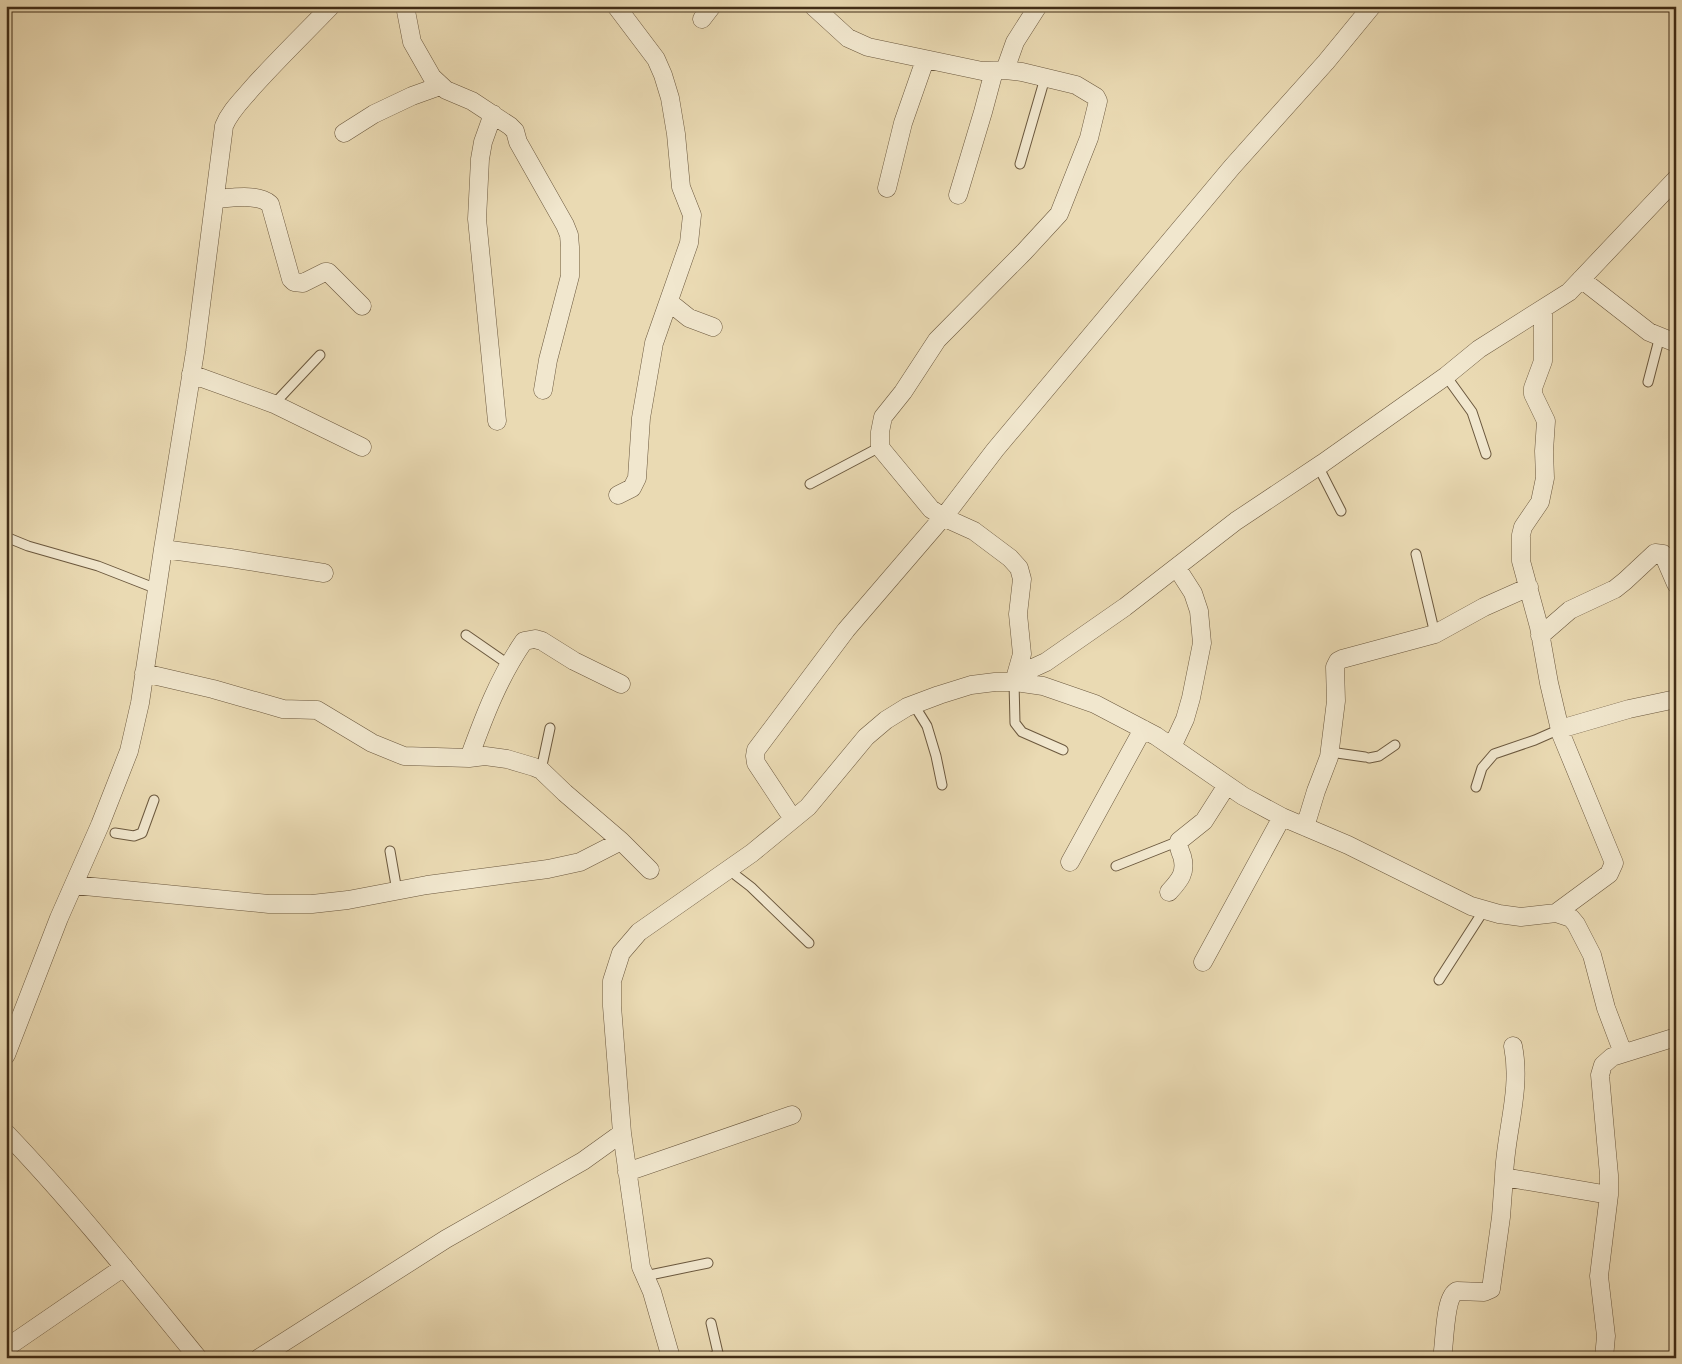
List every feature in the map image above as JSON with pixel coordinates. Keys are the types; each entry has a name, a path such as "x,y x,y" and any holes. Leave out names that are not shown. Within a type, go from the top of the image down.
{"street":[{"path":"6,1055 74,885 107,831 129,751 140,703 191,374 224,126 228,117 262,76 331,6"},
{"path":"405,6 412,42 432,77 440,86 493,114 515,131 518,142 569,235 570,276 548,360 543,390"},
{"path":"616,6 656,59 663,75 670,98 676,134 681,187 692,215 688,243 669,302 657,330 650,361 641,418 637,478 632,488 618,495"},
{"path":"813,6 832,24 857,43 925,60 982,71 1022,72 1076,86 1096,97 1098,101 1089,138 1059,214 937,340 903,392 883,417 880,432 880,447 931,509 943,517 974,531 1010,558 1019,568 1022,579 1018,614 1022,654 1016,675"},
{"path":"958,195 983,112 999,70 1014,42 1038,6"},
{"path":"793,819 756,763 756,750 846,630 943,517 995,450 1232,167 1326,62 1372,6"},
{"path":"887,188 903,123 925,60"},
{"path":"344,133 374,114 412,96 440,86"},
{"path":"493,114 483,142 480,159 476,219 497,421"},
{"path":"671,1358 652,1292 641,1266 622,1133 612,1006 612,981 621,953 640,932 752,853 808,807 866,737 886,720 914,705 970,686 995,682 1046,662 1125,607 1236,521 1446,376 1479,349 1569,292 1676,179"},
{"path":"215,199 254,198 266,201 270,204 291,279 294,282 303,283 328,272 362,306"},
{"path":"1581,279 1649,332 1668,339"},
{"path":"669,302 689,318 713,327"},
{"path":"1543,310 1543,361 1533,388 1533,394 1546,421 1545,478 1543,496 1523,527 1520,542 1521,561 1529,587 1548,683 1560,729 1614,864 1609,874 1556,913"},
{"path":"191,374 274,404 362,447"},
{"path":"163,549 324,573"},
{"path":"1540,636 1570,610 1615,589 1654,553 1662,554 1676,584"},
{"path":"1172,747 1187,712 1202,643 1199,611 1193,593 1177,568"},
{"path":"1305,827 1330,752 1336,701 1335,667 1338,661 1435,634 1484,607 1529,587"},
{"path":"469,758 483,719 508,664 524,641 535,639 542,641 574,661 622,684"},
{"path":"144,673 213,688 283,709 317,710 372,743 404,756 469,758 485,756 507,759 541,770 650,870"},
{"path":"1016,675 1095,704 1143,728 1243,796 1282,817 1348,845 1471,906 1498,914 1521,917 1556,913 1571,918 1592,955 1606,1008 1623,1053"},
{"path":"1560,729 1628,709 1676,699"},
{"path":"1070,862 1143,728"},
{"path":"1169,892 1183,875 1184,870 1183,859 1178,846 1179,841 1204,821 1227,785"},
{"path":"1203,962 1282,817"},
{"path":"74,885 269,904 312,904 548,869 580,862 621,842"},
{"path":"1604,1358 1606,1336 1599,1276 1609,1195 1609,1175 1600,1075 1603,1065 1612,1057 1676,1037"},
{"path":"1442,1358 1451,1297 1457,1291 1484,1292 1491,1289 1516,1087 1513,1046"},
{"path":"627,1172 792,1115"},
{"path":"6,1133 42,1170 198,1358"},
{"path":"259,1358 446,1239 583,1162 622,1133"},
{"path":"1504,1177 1609,1195"},
{"path":"6,1348 124,1267"}],"lane":[{"path":"1020,164 1045,78"},
{"path":"1648,382 1668,339"},
{"path":"274,404 320,355"},
{"path":"1446,376 1472,412 1486,454"},
{"path":"810,484 880,447"},
{"path":"1318,466 1341,511"},
{"path":"6,537 28,546 98,566 157,589"},
{"path":"1416,554 1435,634"},
{"path":"466,634 508,664"},
{"path":"1016,675 1015,723 1018,728 1022,732 1063,750"},
{"path":"914,705 927,726 932,740 942,785"},
{"path":"541,770 550,728"},
{"path":"1476,787 1482,768 1494,754 1560,729"},
{"path":"1330,752 1367,757 1379,756 1395,745"},
{"path":"107,831 134,836 142,832 154,800"},
{"path":"1116,866 1179,841"},
{"path":"390,851 397,891"},
{"path":"729,870 750,887 810,944"},
{"path":"1439,980 1484,910"},
{"path":"645,1276 708,1263"},
{"path":"710,1358 718,1353 711,1323"}]}
